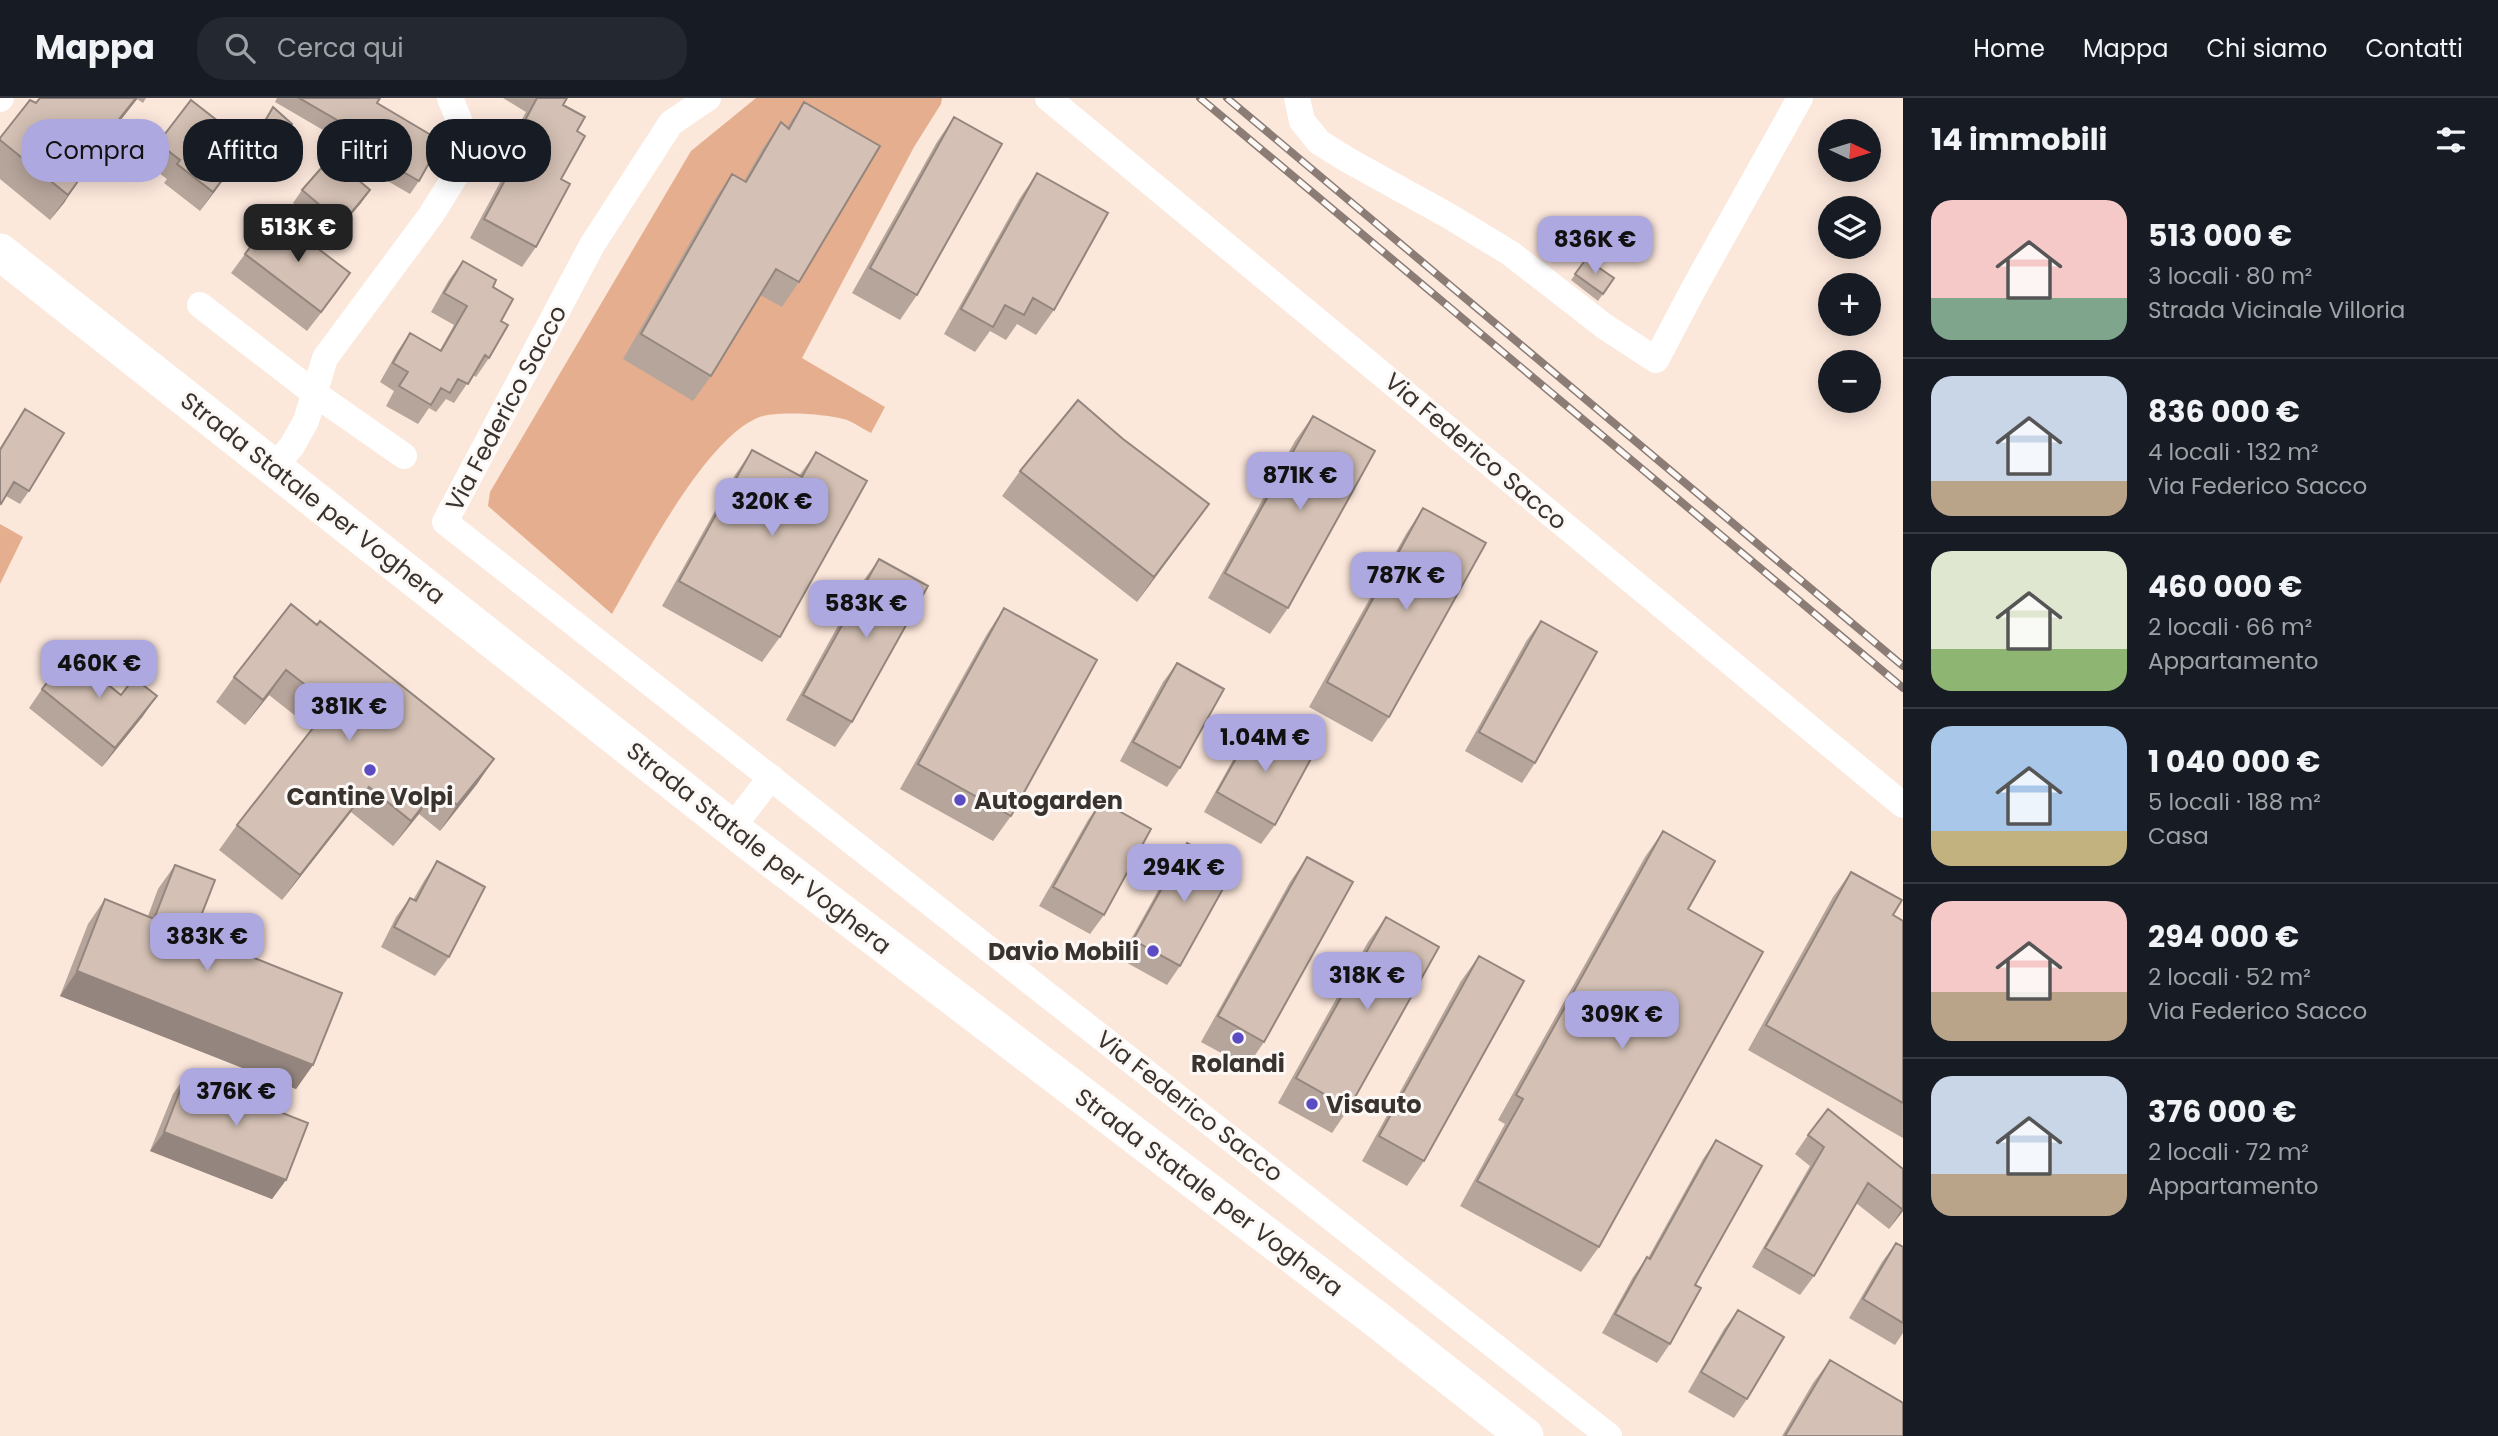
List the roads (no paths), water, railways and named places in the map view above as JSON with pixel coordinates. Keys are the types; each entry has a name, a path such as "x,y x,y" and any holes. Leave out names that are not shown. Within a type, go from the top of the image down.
{"main road":[{"name":"Strada Statale per Voghera","path":"0,251 732,828 1376,1318 1525,1436"}],"street":[{"path":"274,467 292,446 306,421 325,358 431,215 461,167 462,146 458,120 450,98"},
{"name":"Via Federico Sacco","path":"708,98 671,122 592,245 445,522 1609,1436"},
{"name":"Via Federico Sacco","path":"1048,98 1903,805"},
{"path":"1297,98 1302,121 1319,142 1501,247 1604,326 1657,360 1693,288 1800,98"},
{"path":"200,306 314,393 404,456"},
{"path":"732,828 771,777"}],"railway":[{"path":"1200,98 1903,688"},
{"path":"1227,98 1903,666"}],"place":[{"name":"Cantine Volpi","path":"370,770"},
{"name":"Autogarden","path":"960,800"},
{"name":"Davio Mobili","path":"1153,951"},
{"name":"Rolandi","path":"1238,1038"},
{"name":"Visauto","path":"1312,1104"}]}
